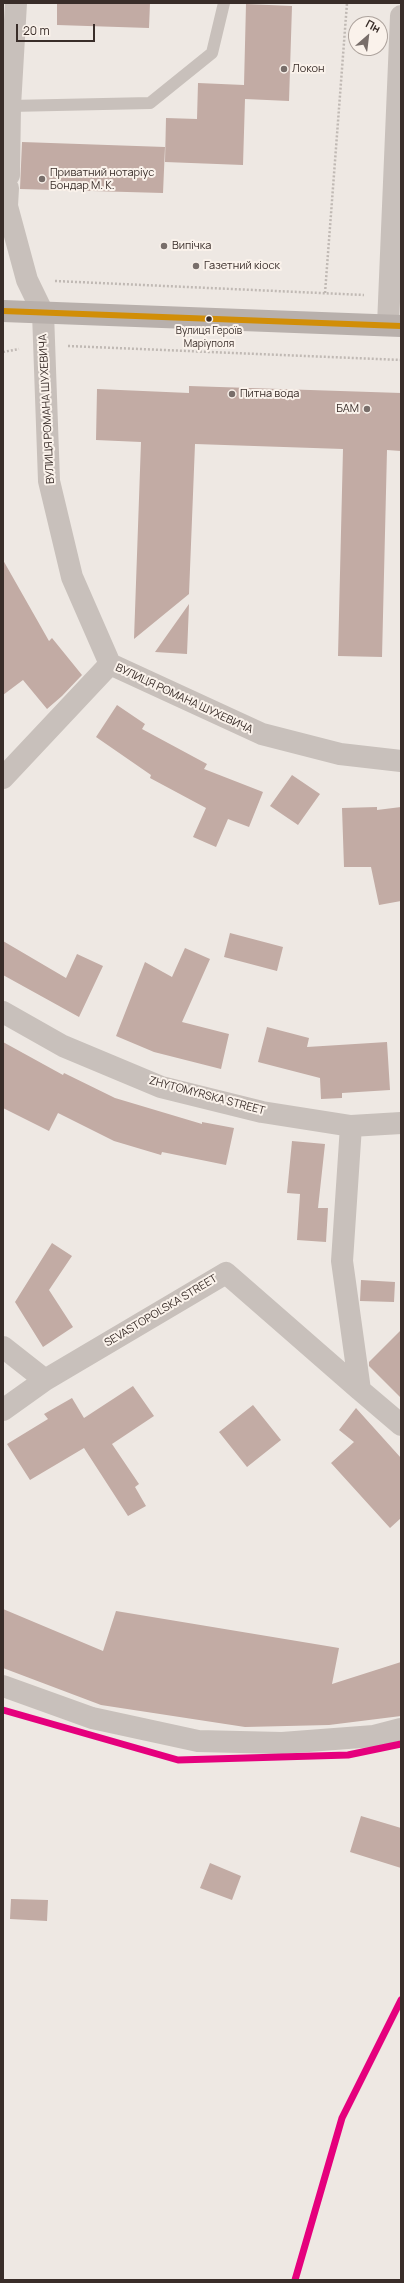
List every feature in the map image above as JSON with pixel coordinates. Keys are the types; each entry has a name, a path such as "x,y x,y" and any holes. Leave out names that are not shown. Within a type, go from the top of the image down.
{"main road":[{"path":"3,311 395,325"}],"street":[{"path":"16,3 6,148 8,206 27,280 43,313"},
{"path":"395,325 389,298 401,16"},
{"name":"ВУЛИЦЯ РОМАНА ШУХЕВИЧА","path":"43,313 49,481 72,577 110,664 262,734 340,754 401,761"},
{"path":"3,778 110,664"},
{"name":"ZHYTOMYRSKA STREET","path":"3,1012 63,1046 161,1086 262,1112 352,1126 401,1123"},
{"path":"352,1126 342,1261 360,1390"},
{"name":"SEVASTOPOLSKA STREET","path":"3,1410 45,1380 226,1273 401,1425"},
{"path":"3,1347 45,1380"},
{"path":"3,1686 92,1718 198,1741 282,1743 374,1736 401,1729"}],"lane":[{"path":"10,106 150,103 212,53 224,3"}],"path":[{"path":"325,293 347,3"},
{"path":"27,280 325,293 389,298"},
{"path":"3,352 44,344 401,360"}],"building":[{"path":"57,3 150,3 149,28 57,25"},
{"path":"246,4 292,6 289,101 245,99 243,165 165,162 166,118 197,119 198,83 244,85"},
{"path":"22,142 165,147 163,193 20,189"},
{"path":"189,386 401,393 401,451 387,450 382,657 338,656 343,449 195,444 189,594 134,639 141,442 96,440 97,389 189,393"},
{"path":"3,560 49,641 52,638 82,675 47,709 23,680 3,695"},
{"path":"189,604 187,654 155,652"},
{"path":"117,705 145,724 142,729 207,764 204,769 263,792 249,827 228,819 216,847 193,837 206,808 150,778 151,775 96,737"},
{"path":"292,775 320,794 298,825 270,806"},
{"path":"377,807 377,810 401,807 401,901 379,905 371,867 344,867 342,808"},
{"path":"230,933 283,947 277,971 224,957"},
{"path":"3,941 66,978 77,954 103,966 79,1017 3,975"},
{"path":"185,948 210,959 182,1022 229,1034 221,1069 154,1052 116,1036 145,962 172,977"},
{"path":"267,1027 309,1038 307,1047 387,1042 390,1090 342,1093 342,1098 321,1099 320,1078 258,1062"},
{"path":"3,1042 63,1075 64,1073 115,1098 202,1124 202,1122 234,1128 226,1165 162,1152 161,1155 114,1141 58,1113 49,1131 3,1108"},
{"path":"292,1141 325,1144 318,1208 328,1208 326,1242 297,1240 300,1194 287,1193"},
{"path":"52,1243 72,1256 49,1290 73,1327 43,1347 15,1302"},
{"path":"361,1280 395,1282 394,1302 360,1301"},
{"path":"401,1330 401,1398 369,1366 369,1362"},
{"path":"133,1386 154,1416 112,1444 139,1484 135,1487 146,1506 128,1516 84,1448 30,1480 7,1444 48,1419 44,1414 72,1398 84,1418"},
{"path":"253,1405 281,1440 247,1467 219,1432"},
{"path":"356,1408 401,1458 401,1518 390,1528 331,1463 354,1442 339,1430"},
{"path":"3,1609 103,1651 116,1611 339,1648 332,1684 401,1662 401,1716 329,1725 245,1727 101,1705 3,1668"},
{"path":"361,1816 401,1828 401,1868 350,1852"},
{"path":"210,1863 241,1876 232,1900 200,1888"},
{"path":"11,1899 48,1900 47,1921 10,1919"}],"transit line":[{"path":"3,311 401,326"},
{"path":"3,1710 178,1760 348,1755 401,1744"},
{"path":"295,2280 342,2118 401,2000"}],"place":[{"name":"Локон","path":"284,69"},
{"name":"Приватний нотаріус Бондар М. К.","path":"42,179"},
{"name":"Випічка","path":"164,246"},
{"name":"Газетний кіоск","path":"196,266"},
{"name":"Вулиця Героїв Маріуполя","path":"209,319"},
{"name":"Питна вода","path":"232,394"},
{"name":"БАМ","path":"367,409"}]}
